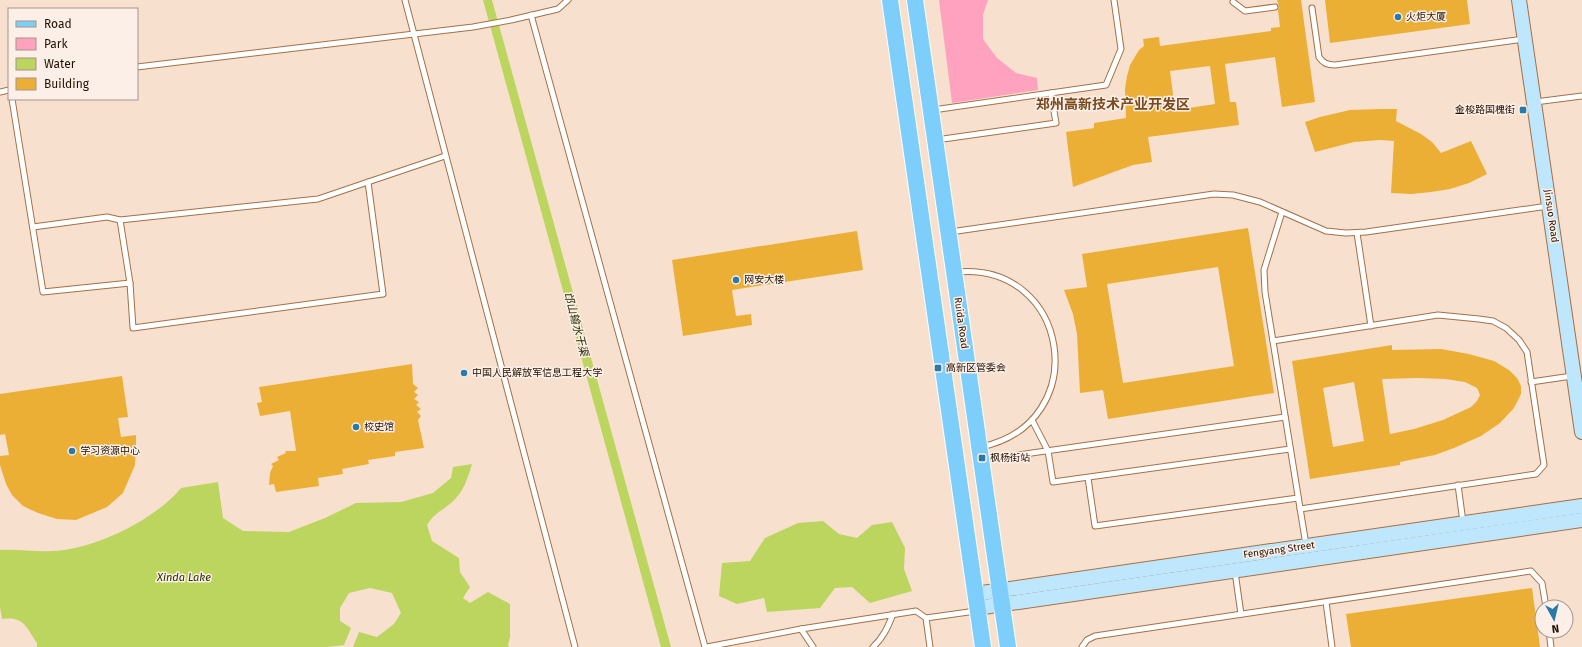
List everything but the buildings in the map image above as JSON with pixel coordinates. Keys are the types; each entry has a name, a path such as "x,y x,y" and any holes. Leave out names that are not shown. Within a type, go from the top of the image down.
{"main road":[{"path":"890,0 982,647"},
{"name":"Ruida Road","path":"915,0 1008,647"}],"street":[{"name":"Jinsuo Road","path":"1519,0 1582,432"},
{"name":"Fengyang Street","path":"976,604 1000,598 1306,546 1582,506"},
{"name":"Fengyang Street","path":"1000,598 1234,570 1582,520"}],"lane":[{"path":"404,0 575,647"},
{"path":"138,67 473,27 512,20 558,9 568,0"},
{"path":"930,110 1106,85 1121,49 1114,0"},
{"path":"1233,2 1245,11 1275,7"},
{"path":"1312,8 1319,57 1322,62 1328,65 1335,66 1525,39"},
{"path":"532,15 706,647 800,629 916,611 926,618 930,647"},
{"path":"935,140 1056,123 1052,93"},
{"path":"1534,102 1582,96"},
{"path":"12,100 43,292 130,282"},
{"path":"33,227 107,217 120,220 318,199 445,156"},
{"path":"120,220 130,282 133,328 383,294 368,182"},
{"path":"948,233 1214,194 1233,195 1260,202 1326,231 1357,233 1549,206"},
{"path":"1282,212 1264,270 1265,292 1306,546"},
{"path":"1357,233 1371,326"},
{"path":"953,272 980,272 1006,280 1028,295 1044,316 1054,340 1055,367 1050,391 1039,411 1024,428 979,452"},
{"path":"1273,341 1438,316 1480,319 1493,322 1506,328 1519,340 1527,352 1532,382 1544,465 1536,474 1300,509"},
{"path":"1532,382 1574,376"},
{"path":"979,452 1048,451 1285,417"},
{"path":"1032,420 1048,451 1053,482 1290,449"},
{"path":"1088,478 1095,526 1298,498"},
{"path":"1458,485 1463,523"},
{"path":"1234,570 1241,614"},
{"path":"1082,647 1087,640 1095,636 1531,571 1542,583 1545,599"},
{"path":"1326,602 1332,647"},
{"path":"926,618 976,604"},
{"path":"873,647 888,629 893,614"},
{"path":"800,629 813,647"}],"green space":[{"path":"939,0 988,0 983,15 983,39 997,58 1016,73 1037,78 1038,90 952,103"}],"water":[{"name":"邙山输水干渠","path":"483,0 492,0 671,647 661,647"},
{"name":"Xinda Lake","path":"472,464 462,490 452,502 436,515 427,525 432,541 459,558 460,572 470,587 463,598 470,603 488,592 510,604 509,647 353,647 359,632 377,637 394,624 401,613 392,593 370,588 349,593 340,608 340,621 351,628 344,645 327,647 37,647 37,643 24,624 15,619 2,619 0,607 0,550 52,551 86,545 104,539 140,522 170,500 181,488 218,482 223,518 243,531 289,532 325,518 356,503 401,502 433,493 451,478 453,467"},
{"path":"823,521 839,534 857,538 872,525 892,522 905,548 904,569 912,591 870,603 852,587 835,588 820,608 767,612 764,598 737,604 719,596 722,563 750,561 765,538 798,523"}],"place":[{"name":"火炬大厦","path":"1398,17"},
{"name":"金梭路国槐街","path":"1523,110"},
{"name":"网安大楼","path":"736,280"},
{"name":"高新区管委会","path":"938,368"},
{"name":"中国人民解放军信息工程大学","path":"464,373"},
{"name":"校史馆","path":"356,427"},
{"name":"学习资源中心","path":"72,451"},
{"name":"枫杨街站","path":"982,458"}],"district":[{"name":"郑州高新技术产业开发区","path":"1113,104"}]}
